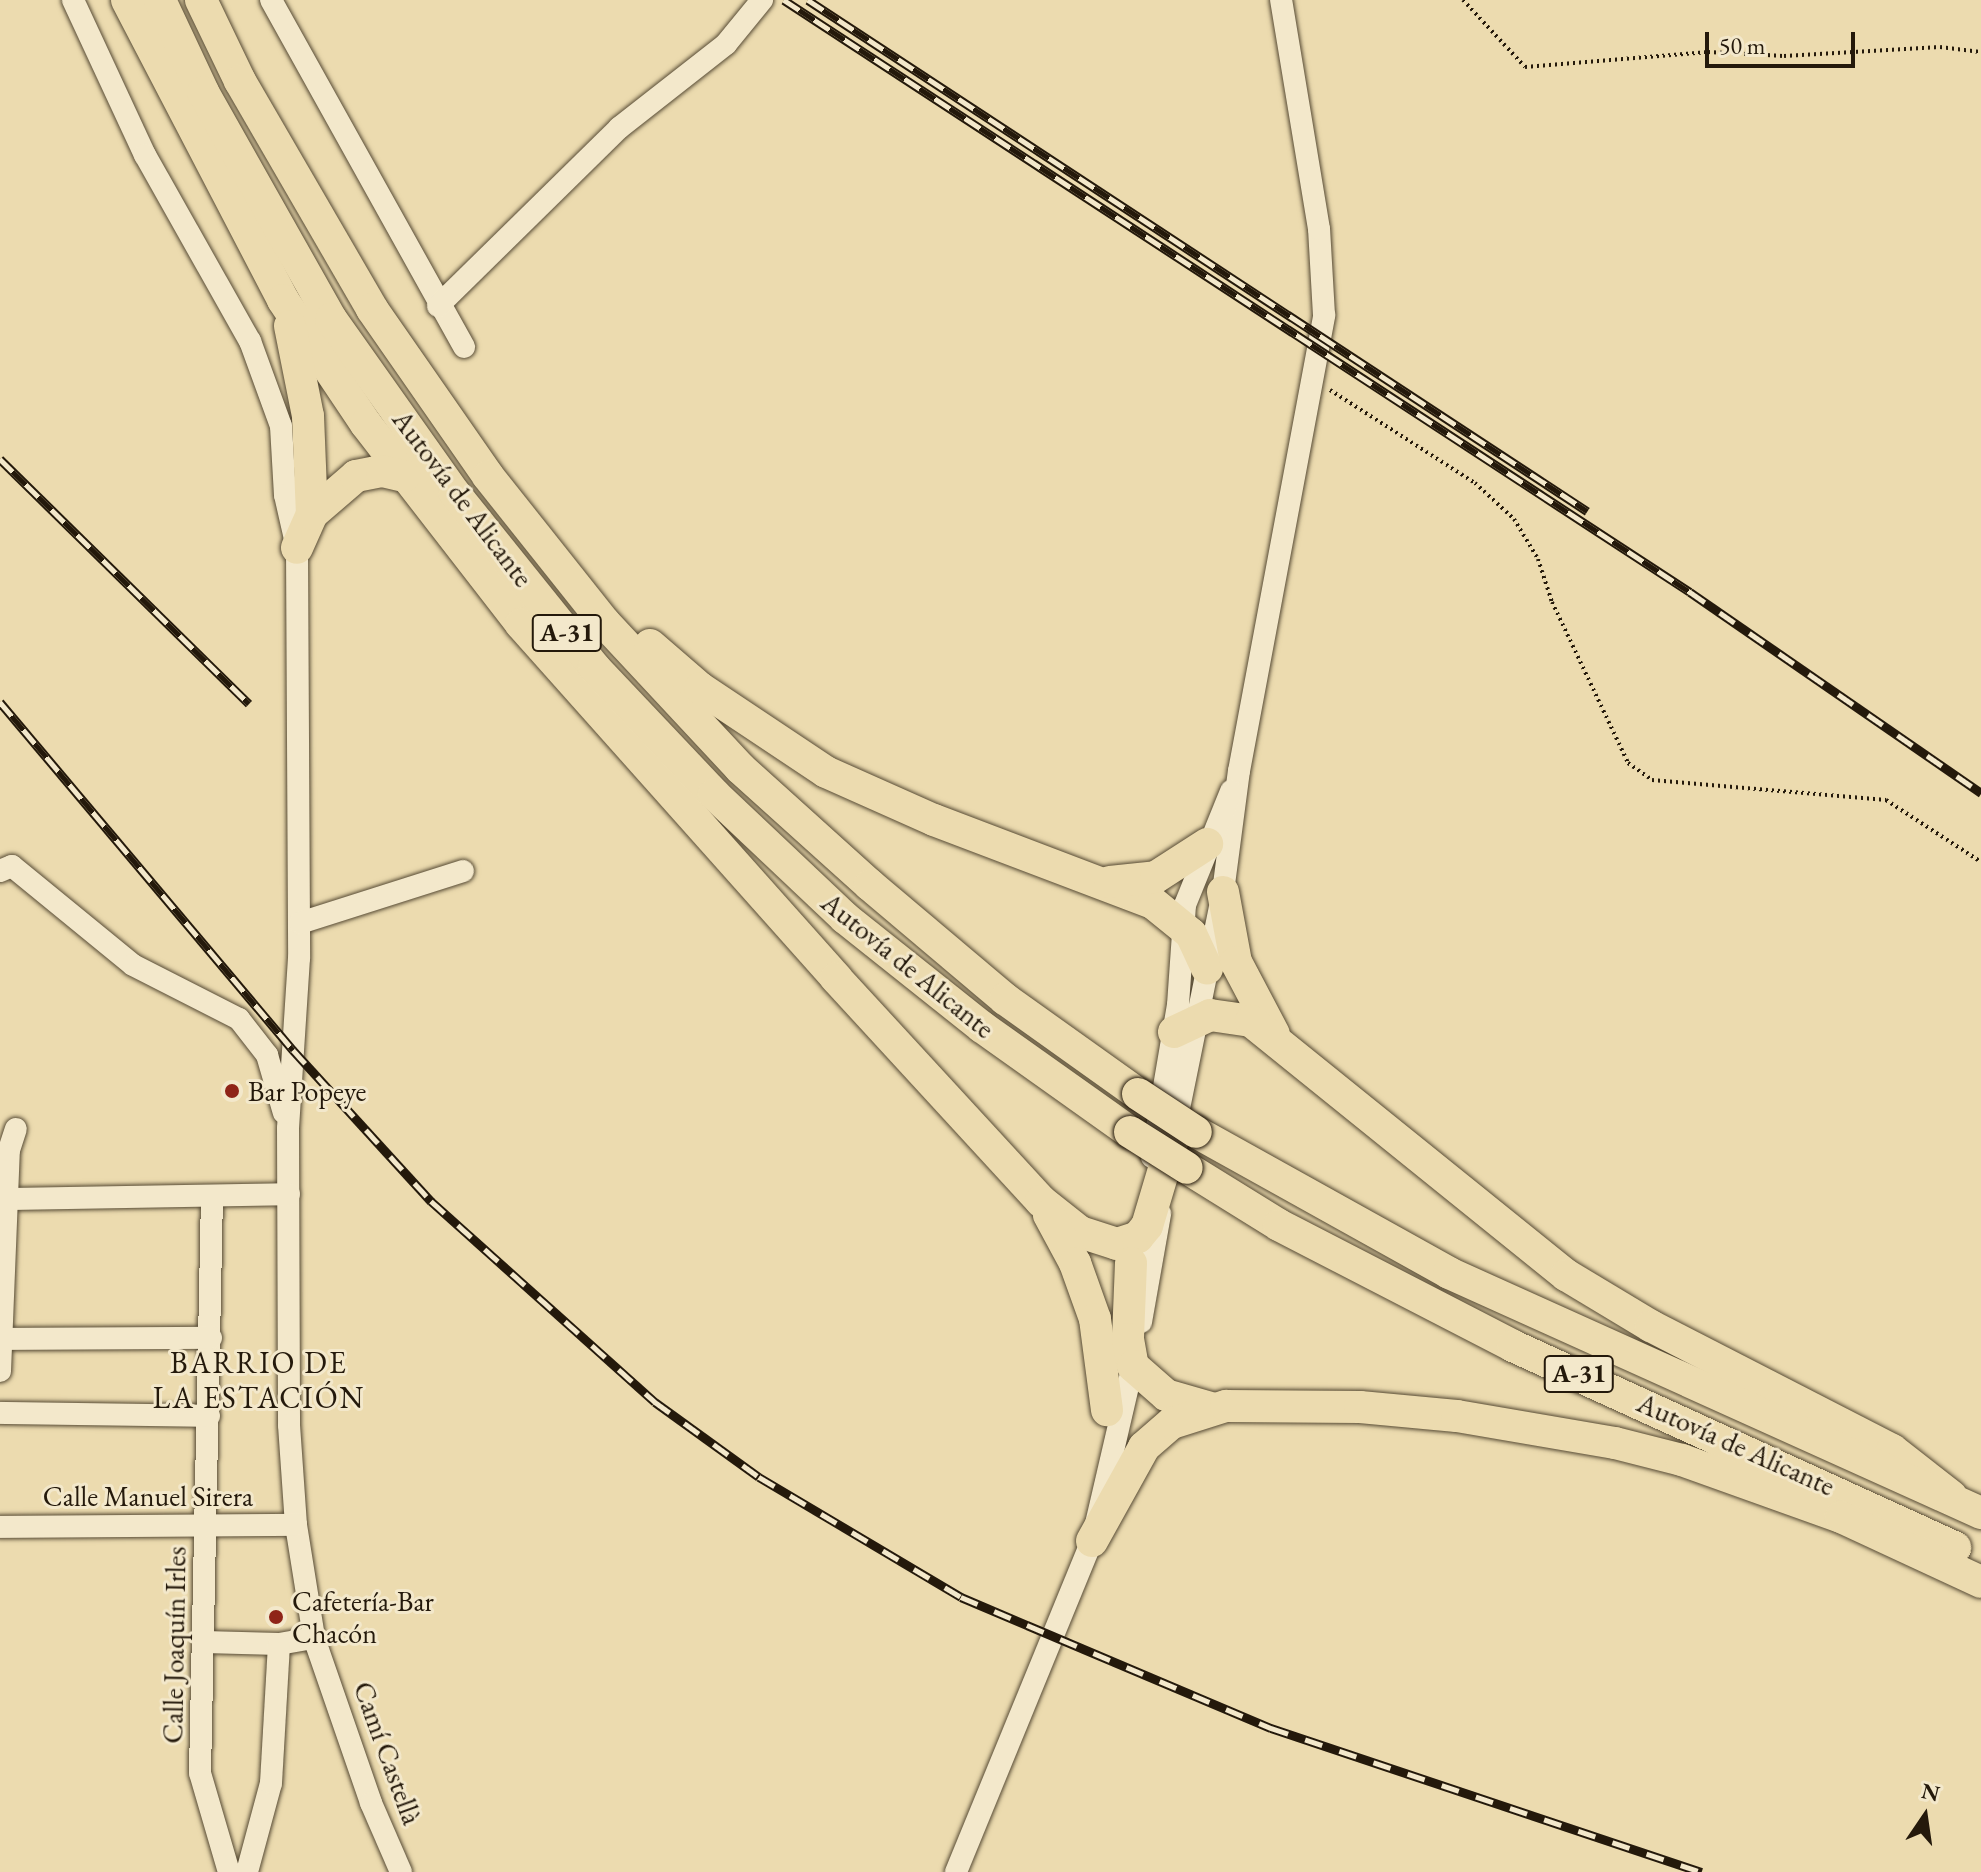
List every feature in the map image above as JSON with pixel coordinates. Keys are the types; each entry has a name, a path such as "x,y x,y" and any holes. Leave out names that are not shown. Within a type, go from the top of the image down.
{"highway":[{"path":"127,0 283,300 451,539 605,723 1041,1201 1099,1240 1134,1250"},
{"name":"Autovía de Alicante","path":"160,0 203,92 331,319 455,494 594,667 714,794 845,918 982,1027 1130,1132 1185,1147 1449,1273 1951,1496 1981,1513"},
{"name":"Autovía de Alicante","path":"201,0 240,81 372,309 488,476 604,622 740,768 870,885 1005,999 1138,1094 1185,1147 1279,1225 1513,1346 1889,1513 1981,1561"},
{"path":"283,300 308,416 312,514"},
{"path":"297,548 312,514 356,476 382,471 404,476"},
{"path":"604,622 641,637 700,688 826,772 934,820 1108,882 1181,923 1198,944 1207,969"},
{"path":"1108,882 1156,877 1190,860 1207,844"},
{"path":"1223,892 1236,962 1278,1040"},
{"path":"1186,1025 1240,1018 1278,1040 1566,1275 1641,1320 1892,1450 1951,1496"},
{"path":"1185,1147 1134,1250 1128,1339 1133,1366 1166,1395 1211,1408 1360,1407 1457,1416 1615,1443 1791,1498 1981,1582"},
{"path":"1041,1201 1087,1295 1107,1410"},
{"path":"1092,1541 1144,1447 1172,1423 1211,1408"}],"street":[{"path":"73,0 145,155 250,341 281,426 285,495 297,548 300,923 288,1129"},
{"path":"271,0 438,306 464,347"},
{"path":"438,306 619,128 726,44 762,0"},
{"path":"1101,1503 1107,1410 1134,1250 1186,1025 1207,969 1223,892 1239,771 1324,315 1322,256 1281,0"},
{"path":"956,1872 1092,1541 1185,1147 1186,1025 1181,923 1207,844 1239,771"},
{"path":"4,863 133,965 239,1019 267,1055 288,1129"},
{"path":"300,923 463,871"},
{"path":"0,1371 9,1150 16,1129"},
{"name":"Camí Castellà","path":"288,1129 289,1425 296,1525 314,1638 371,1803 401,1872"},
{"path":"7,1199 289,1194"},
{"name":"Calle Joaquín Irles","path":"212,1196 200,1773 229,1872"},
{"path":"1,1339 211,1338"},
{"path":"0,1413 209,1416"},
{"name":"Calle Manuel Sirera","path":"0,1527 296,1525"},
{"path":"204,1642 279,1644 314,1638"},
{"path":"247,1872 271,1783 279,1644"}],"path":[{"path":"1463,0 1525,67 1708,52 1784,56 1940,47 1981,52"},
{"path":"1310,386 1353,401 1475,483 1514,519 1538,559 1552,602 1628,763 1652,780 1886,800 1981,862"}],"railway":[{"path":"784,0 1690,592 1981,793"},
{"path":"808,0 1587,511"},
{"path":"0,459 249,704"},
{"path":"0,702 293,1050 431,1201 655,1402 759,1477 961,1597 1271,1728 1702,1872"}],"place":[{"name":"Bar Popeye","path":"232,1091"},
{"name":"Cafetería-Bar Chacón","path":"276,1617"}],"district":[{"name":"BARRIO DE LA ESTACIÓN","path":"259,1380"}]}
